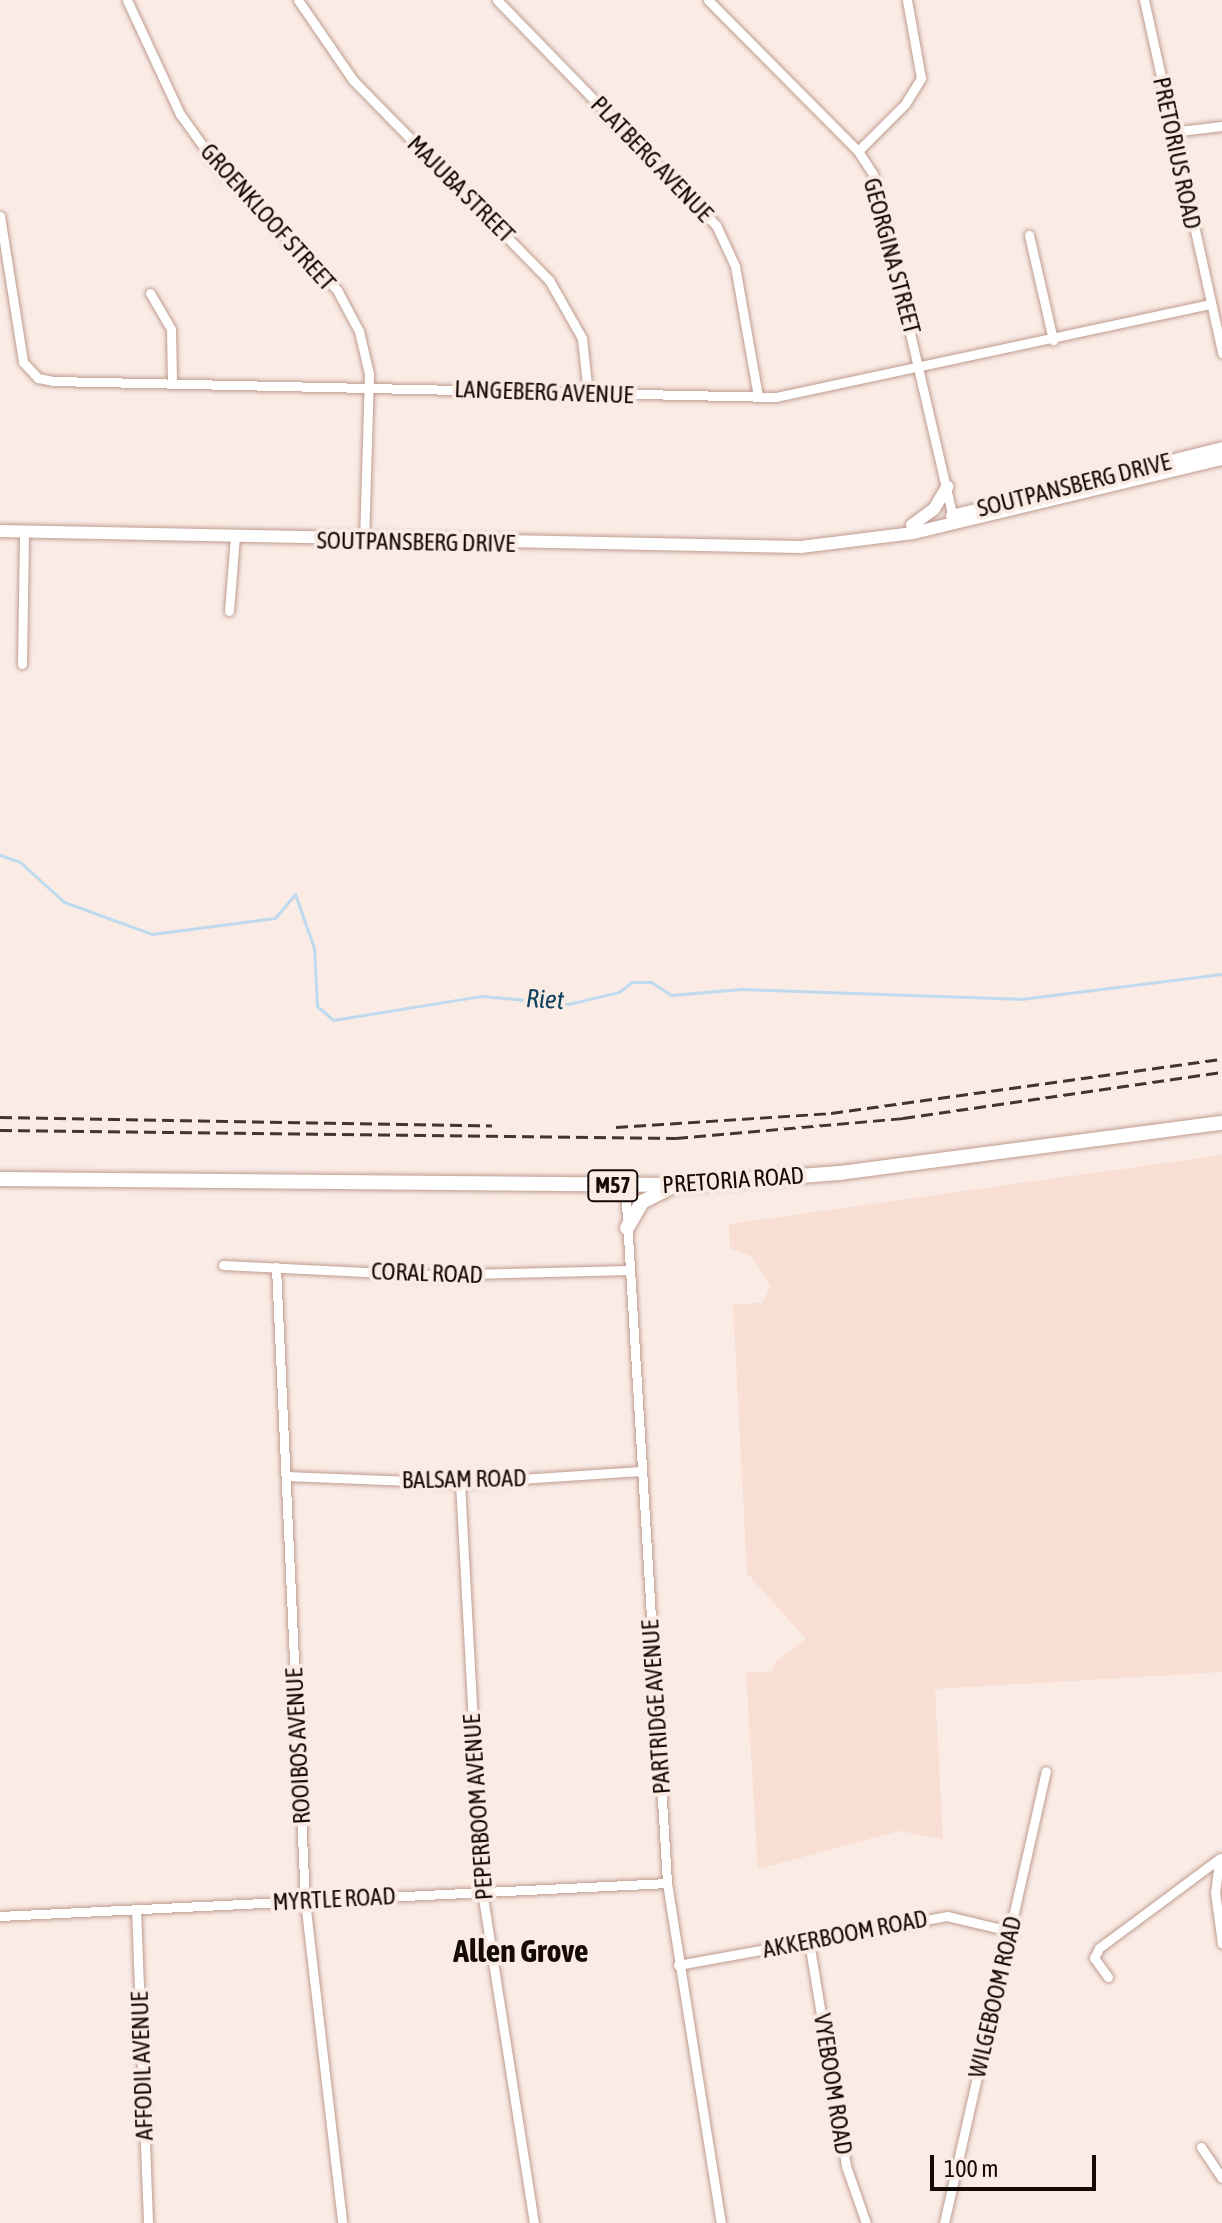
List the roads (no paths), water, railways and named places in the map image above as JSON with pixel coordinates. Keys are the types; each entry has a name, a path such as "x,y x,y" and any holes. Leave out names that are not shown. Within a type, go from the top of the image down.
{"main road":[{"name":"PRETORIA ROAD","path":"0,1179 677,1185 871,1170 1222,1123"},
{"path":"627,1228 642,1202 677,1185"}],"street":[{"name":"GROENKLOOF STREET","path":"127,0 168,94 212,160 345,302 365,348 369,386 364,541"},
{"name":"MAJUBA STREET","path":"298,0 348,74 549,280 582,338 588,394"},
{"name":"PLATBERG AVENUE","path":"497,0 716,225 735,266 758,396"},
{"name":"GEORGINA STREET","path":"708,0 858,151 876,183 954,520"},
{"path":"858,151 905,104 921,78 907,0"},
{"name":"PRETORIUS ROAD","path":"1144,0 1222,353"},
{"path":"1172,132 1222,126"},
{"name":"LANGEBERG AVENUE","path":"0,216 3,259 21,353 32,374 53,381 172,381 588,394 789,396 1211,304"},
{"path":"1029,235 1053,340"},
{"path":"150,293 171,329 172,381"},
{"name":"SOUTPANSBERG DRIVE","path":"833,544 912,525 954,520 1222,448"},
{"name":"SOUTPANSBERG DRIVE","path":"0,531 728,549 833,544 1222,459"},
{"path":"912,525 934,509 947,487"},
{"path":"22,664 24,532"},
{"path":"229,611 235,537"},
{"name":"PARTRIDGE AVENUE","path":"625,1186 667,1883 721,2223"},
{"name":"CORAL ROAD","path":"223,1265 426,1275 630,1270"},
{"name":"ROOIBOS AVENUE","path":"276,1267 305,1901 342,2223"},
{"name":"BALSAM ROAD","path":"286,1476 460,1483 641,1471"},
{"name":"PEPERBOOM AVENUE","path":"460,1483 482,1891 534,2223"},
{"name":"WILGEBOOM ROAD","path":"944,2223 1046,1771"},
{"path":"1221,1857 1215,1884 1222,1944"},
{"path":"1108,1977 1094,1958 1099,1948 1221,1857"},
{"name":"MYRTLE ROAD","path":"0,1916 667,1883"},
{"name":"AFFODIL AVENUE","path":"136,1909 148,2223"},
{"name":"AKKERBOOM ROAD","path":"678,1965 955,1915 1010,1931"},
{"name":"VYEBOOM ROAD","path":"809,1942 846,2166 866,2223"},
{"path":"1201,2147 1222,2178"}],"waterway":[{"name":"Riet","path":"0,855 20,862 64,902 152,934 275,918 295,894 314,948 317,1006 333,1020 482,996 568,1004 619,992 632,982 651,982 671,995 741,989 1021,999 1222,974"}],"railway":[{"path":"616,1127 831,1113 1222,1059"},
{"path":"0,1130 676,1138 903,1118 1222,1072"},
{"path":"0,1117 492,1126"}],"district":[{"name":"Allen Grove","path":"521,1951"}]}
